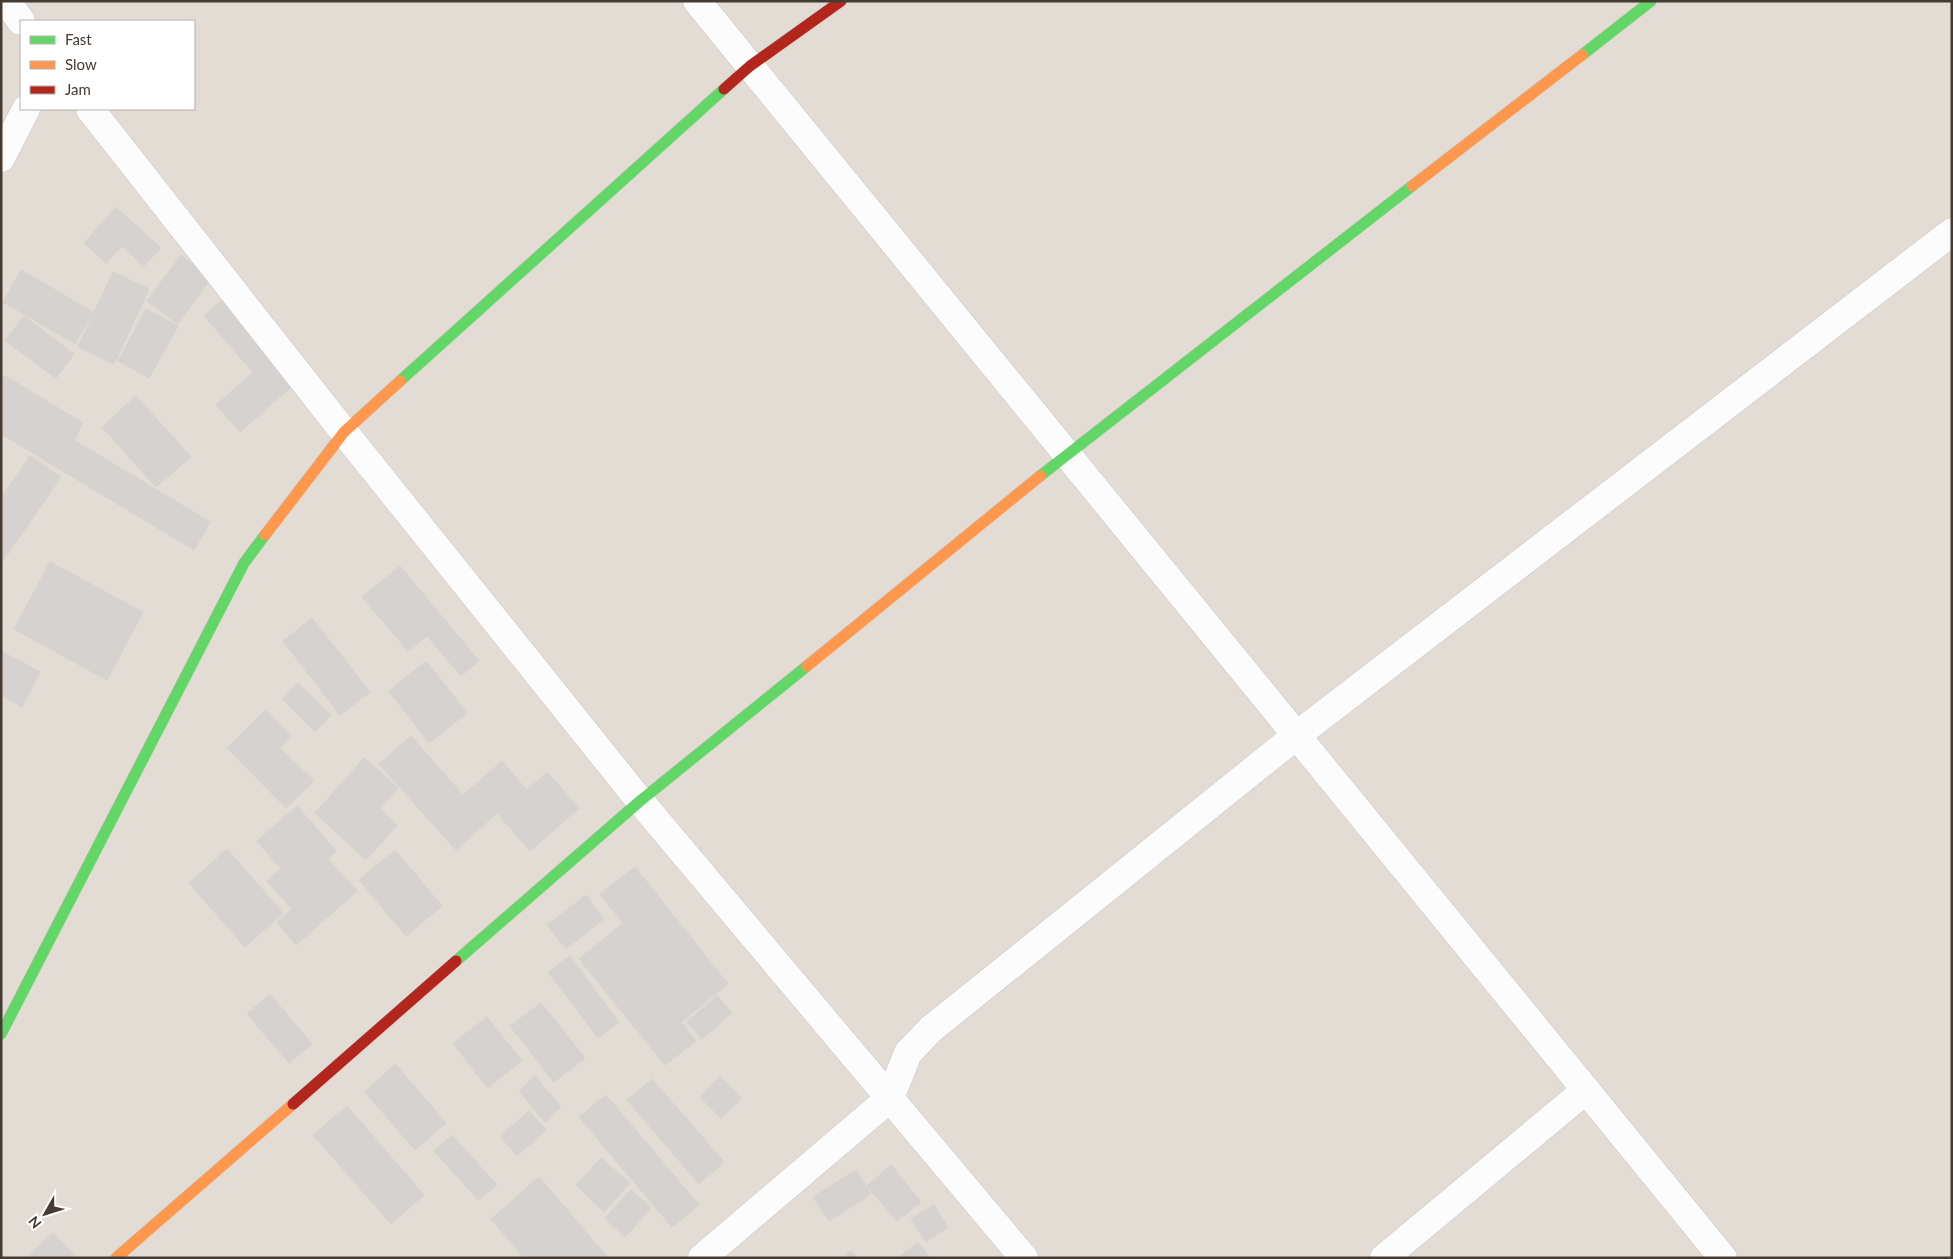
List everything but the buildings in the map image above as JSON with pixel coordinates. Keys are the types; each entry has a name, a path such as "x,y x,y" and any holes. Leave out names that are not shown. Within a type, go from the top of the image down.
{"street":[{"path":"6,1 20,20"},
{"path":"697,1 1723,1258"},
{"path":"1,1034 244,563 344,432 750,66 841,1"},
{"path":"116,1258 640,801 1067,454 1651,1"},
{"path":"1,158 25,110"},
{"path":"91,110 344,432 640,801 1024,1258"},
{"path":"702,1258 890,1098 908,1053 931,1029 1297,735 1952,232"},
{"path":"1384,1258 1586,1090"}],"shaded area":[{"path":"1,1 1952,1 1952,1258 1,1258"}],"traffic: fast":[{"path":"1582,55 1651,1"},
{"path":"400,381 724,89"},
{"path":"1040,476 1412,186"},
{"path":"1,1034 244,563 265,535"},
{"path":"456,961 640,801 807,666"}],"traffic: slow":[{"path":"1412,186 1582,55"},
{"path":"265,535 344,432 400,381"},
{"path":"807,666 1040,476"},
{"path":"116,1258 293,1104"}],"traffic: jam":[{"path":"724,89 750,66 841,1"},
{"path":"293,1104 456,961"}]}
